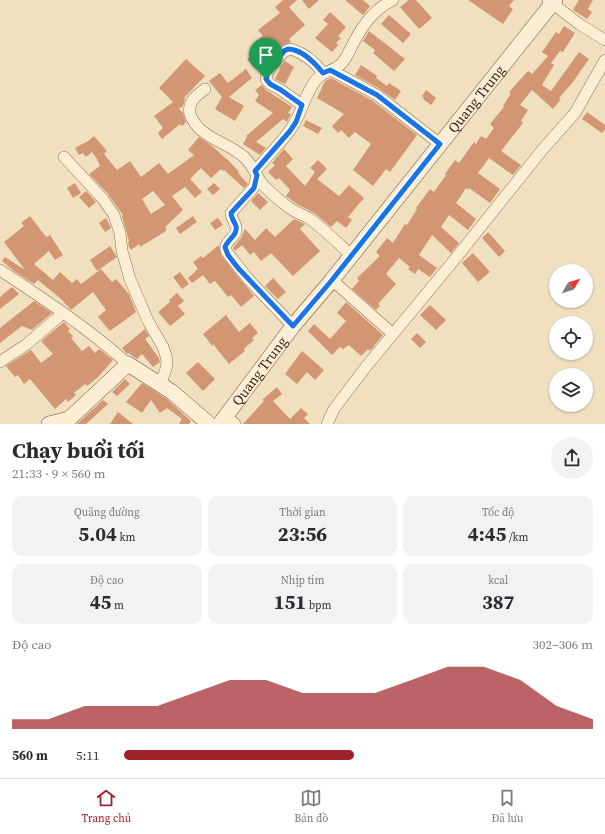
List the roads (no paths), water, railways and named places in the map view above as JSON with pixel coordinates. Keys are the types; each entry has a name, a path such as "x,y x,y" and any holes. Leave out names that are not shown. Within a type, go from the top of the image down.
{"main road":[{"name":"Quang Trung","path":"227,421 293,326 352,256 552,1"},
{"path":"49,424 69,419 128,364 172,392 209,424"}],"street":[{"path":"293,326 238,268 226,251 225,247 227,243 236,231 231,213 254,188 256,173 296,122 309,90 327,72 342,63 359,32 369,18 382,6 393,0"},
{"path":"552,1 574,20 605,40"},
{"path":"302,105 270,84 266,79 268,72 284,51 291,49 303,54 327,72 377,95 440,144"},
{"path":"326,424 341,398 456,258 529,165 576,113 605,60"},
{"path":"205,89 191,102 190,113 199,128 211,137 245,157 263,185 277,198 292,210 308,218 352,256"},
{"path":"64,157 103,199 114,215 120,233 122,251 130,279 148,321 163,347 166,356 166,369 160,385"},
{"path":"0,270 63,313 101,341 128,364"},
{"path":"332,280 393,334"},
{"path":"0,362 27,344 63,313"}]}
